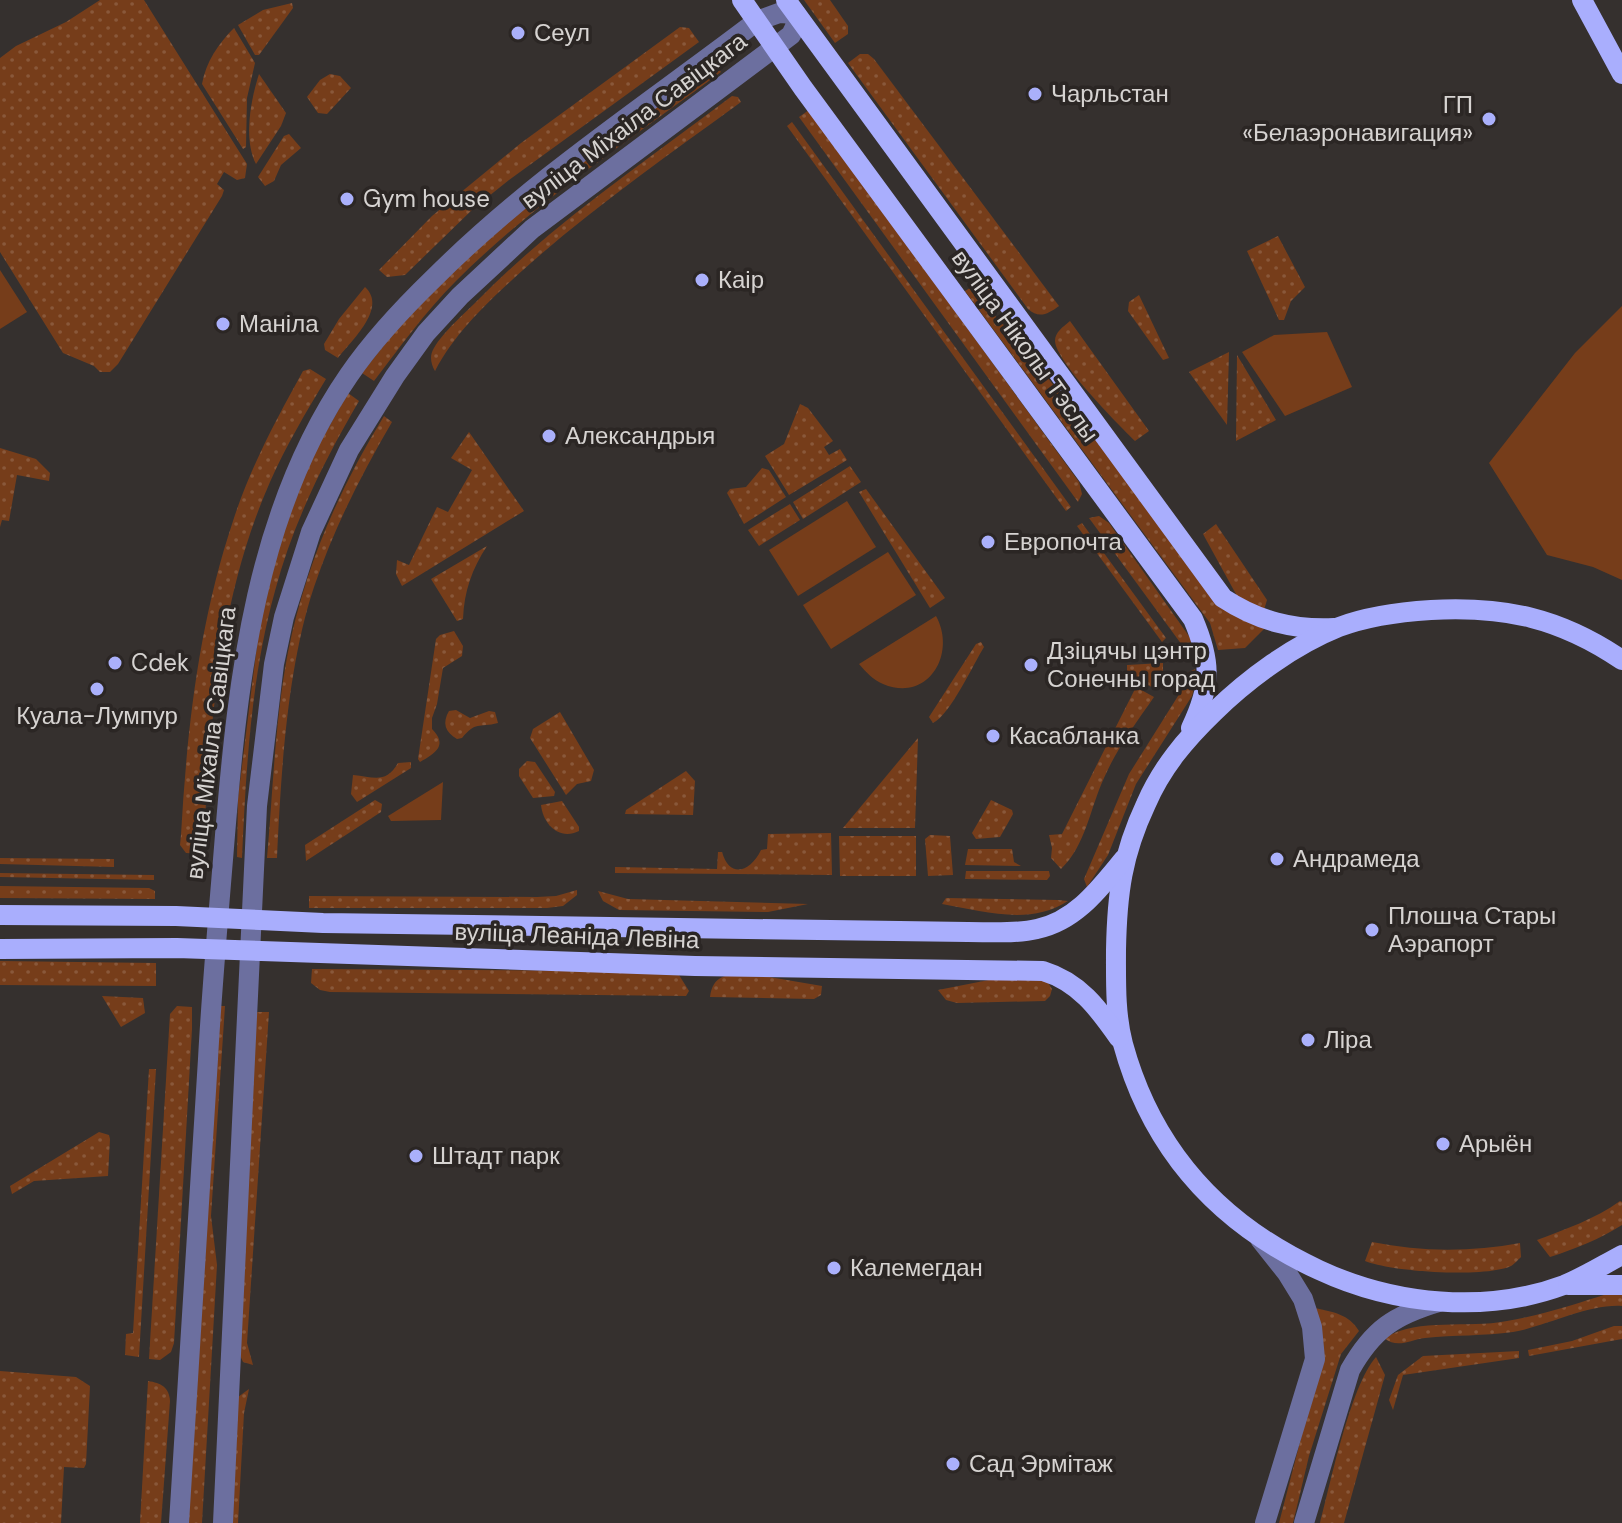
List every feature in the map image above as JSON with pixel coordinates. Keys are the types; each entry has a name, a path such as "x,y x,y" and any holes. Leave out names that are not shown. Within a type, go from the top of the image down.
{"main road":[{"name":"вуліца Ніколы Тэслы","path":"742,0 1193,619 1207,660 1208,679 1204,701 1186,739"},
{"path":"1582,0 1622,74"},
{"name":"вуліца Ніколы Тэслы","path":"791,7 1223,598 1248,614 1273,622 1312,629 1338,628"},
{"path":"1622,639 1610,641 1494,609 1417,611 1383,615 1338,628 1255,677 1229,697 1186,739 1146,801 1124,859 1116,963 1117,1012 1122,1042 1152,1121 1184,1169 1208,1197 1260,1239 1302,1263 1345,1281 1439,1302 1494,1301 1538,1293 1564,1285 1622,1255"},
{"path":"1578,633 1622,660"},
{"name":"вуліца Леаніда Левіна","path":"0,915 826,930 1034,930 1060,921 1091,899 1124,859"},
{"name":"вуліца Леаніда Левіна","path":"0,949 250,950 695,966 1043,971 1072,984 1084,994 1099,1009 1122,1042"},
{"path":"1564,1285 1622,1285"}],"street":[{"name":"вуліца Міхаіла Савіцкага","path":"179,1523 217,918 232,750 251,610 262,568 294,479 347,377 406,306 502,214 594,141 757,21 791,7 791,35 532,229 426,333 403,363 349,450 311,532 284,617 274,664 257,806 223,1523"},
{"path":"1260,1239 1303,1299 1312,1327 1315,1359 1265,1523"},
{"path":"1304,1523 1350,1370 1359,1354 1387,1324 1406,1312 1439,1302"}],"shaded area":[{"path":"100,0 144,0 247,164 245,178 237,180 224,172 217,184 224,190 222,196 118,364 110,372 100,372 94,366 63,353 0,252 0,58"},
{"path":"804,0 830,0 848,26 848,34 835,43"},
{"path":"292,3 293,8 259,55 255,55 238,25 263,10"},
{"path":"680,27 689,28 699,42 509,180 474,208 405,275 387,277 379,270 432,216 521,143"},
{"path":"234,28 255,63 247,98 246,147 243,149 202,84 214,54"},
{"path":"860,54 868,54 874,59 1059,306 1044,314 1028,309 848,63"},
{"path":"714,63 721,72 584,172 486,252 434,305 374,381 362,373 404,320 490,231"},
{"path":"259,74 286,113 256,164 249,131"},
{"path":"330,74 340,76 351,88 327,114 318,113 307,97 320,80"},
{"path":"732,96 738,97 741,102 602,204 511,281 463,329 435,371 431,357 438,342 508,271 602,193"},
{"path":"809,110 1079,482 1082,494 1078,502 799,117"},
{"path":"792,122 1071,507 1066,511 787,126"},
{"path":"289,134 301,148 281,165 274,181 265,186 258,177 284,136"},
{"path":"1278,236 1305,287 1291,301 1284,320 1279,320 1247,251"},
{"path":"0,270 27,312 0,329"},
{"path":"365,287 371,295 370,314 338,358 325,350 324,344 339,319"},
{"path":"970,288 1028,352 1222,605 1266,627 1245,648 1218,650 1210,623 965,291"},
{"path":"1139,295 1169,358 1163,360 1128,311 1129,302"},
{"path":"1622,306 1622,580 1593,567 1547,555 1489,463 1575,353"},
{"path":"1070,321 1149,431 1135,441 1089,392 1058,351 1056,335"},
{"path":"1327,332 1352,387 1285,416 1242,352 1274,335"},
{"path":"1229,352 1227,425 1189,372"},
{"path":"1237,355 1276,420 1236,441"},
{"path":"310,369 326,379 289,442 270,482 239,572 228,618 214,712 203,854 186,853 180,845 187,755 196,676 211,598 240,501 256,463 303,371"},
{"path":"348,393 359,401 300,517 282,566 267,624 251,723 242,858 237,857 238,798 257,645 259,599 309,462"},
{"path":"800,404 808,408 833,441 824,447 829,455 840,449 847,460 789,495 765,456 784,444"},
{"path":"384,416 392,422 339,523 305,618 291,686 277,858 267,858 280,703 295,620 314,559 338,500"},
{"path":"469,432 524,511 402,586 396,574 397,560 409,565 437,507 448,512 472,470 451,458"},
{"path":"0,448 36,459 50,473 49,481 17,475 9,521 2,520 0,527"},
{"path":"850,466 861,482 803,519 793,502"},
{"path":"762,468 769,470 786,497 744,524 727,493 730,489 746,487"},
{"path":"866,489 945,598 930,608 859,492"},
{"path":"847,501 876,547 798,596 769,550"},
{"path":"790,504 800,520 759,546 748,530"},
{"path":"1099,516 1109,523 1191,639 1190,656 1089,518"},
{"path":"1082,523 1166,638 1162,642 1077,526"},
{"path":"1216,524 1267,600 1264,610 1237,596 1203,534"},
{"path":"487,546 470,581 463,619 457,621 431,579"},
{"path":"888,552 916,595 831,649 803,605"},
{"path":"936,616 943,645 934,671 925,681 913,687 899,688 883,684 859,664"},
{"path":"454,631 463,646 462,656 443,668 432,718 432,729 439,744 435,752 420,762 436,639"},
{"path":"981,642 984,647 961,689 947,710 933,723 929,717 976,644"},
{"path":"1163,663 1163,682 1158,690 1127,675 1127,665"},
{"path":"1195,669 1192,696 1136,784 1108,855 1087,887 1084,879 1129,774 1178,696 1185,674"},
{"path":"1136,687 1154,697 1115,756 1082,838 1061,869 1051,858 1049,835 1062,834"},
{"path":"456,710 470,718 495,712 498,723 474,727 457,739 447,730 445,723 449,711"},
{"path":"560,712 594,770 591,781 577,784 566,795 530,738 533,729"},
{"path":"918,738 915,828 843,828"},
{"path":"527,761 535,762 555,792 554,796 533,798 519,776 519,769"},
{"path":"411,762 411,768 357,802 351,794 353,775 384,777 398,763"},
{"path":"686,771 695,781 693,815 625,814 626,810"},
{"path":"443,782 441,820 391,821 388,816"},
{"path":"375,800 382,804 381,812 306,861 305,845"},
{"path":"991,800 1012,810 1013,814 1000,837 976,839 972,833"},
{"path":"562,801 579,827 579,831 572,834 553,829 542,812 541,805"},
{"path":"831,833 832,875 615,873 615,867 717,869 718,852 722,852 730,866 741,869 752,863 761,850 767,849 768,834"},
{"path":"930,835 950,836 953,875 928,876 925,839"},
{"path":"839,836 916,836 916,876 840,876"},
{"path":"968,849 1012,849 1014,862 1021,866 965,865"},
{"path":"0,858 114,859 114,867 0,864"},
{"path":"966,871 1049,871 1050,876 1047,880 965,879"},
{"path":"0,873 154,875 154,880 0,877"},
{"path":"0,886 149,888 155,891 155,899 0,898"},
{"path":"577,890 577,895 563,906 547,908 309,908 309,896 537,897"},
{"path":"598,891 628,899 808,904 768,912 619,910 603,901"},
{"path":"946,898 1068,901 1053,909 1022,915 942,904"},
{"path":"0,961 156,963 156,986 0,985"},
{"path":"312,969 603,971 679,975 689,991 686,996 330,992 320,990 311,983"},
{"path":"745,973 822,986 821,995 814,999 710,997 717,980"},
{"path":"999,978 1047,981 1052,989 1045,1001 957,1003 946,1000 938,990"},
{"path":"102,996 143,998 145,1013 121,1027"},
{"path":"177,1006 192,1007 192,1029 174,1343 171,1352 160,1360 149,1359 170,1014"},
{"path":"220,1006 225,1006 211,1216 217,1265 202,1523 188,1523"},
{"path":"256,1012 269,1012 247,1343 253,1365 243,1362 238,1351"},
{"path":"149,1069 156,1069 139,1357 125,1355 126,1334 133,1333"},
{"path":"99,1132 109,1135 110,1139 108,1176 34,1181 12,1194 10,1186"},
{"path":"1620,1201 1622,1225 1596,1239 1550,1257 1537,1240 1569,1228"},
{"path":"1372,1242 1446,1250 1520,1243 1521,1257 1511,1266 1498,1270 1460,1273 1416,1271 1365,1261"},
{"path":"1610,1293 1622,1294 1622,1306 1595,1308 1513,1332 1425,1338 1399,1343 1384,1338 1413,1328 1520,1319"},
{"path":"1315,1308 1345,1317 1359,1331 1341,1354 1309,1456 1293,1523 1279,1523 1314,1388"},
{"path":"1622,1326 1622,1339 1529,1356 1528,1350 1572,1341"},
{"path":"1519,1351 1519,1358 1403,1375 1393,1410 1389,1400 1398,1375 1423,1356"},
{"path":"1376,1357 1385,1375 1344,1523 1320,1523 1350,1412"},
{"path":"0,1371 76,1377 90,1386 86,1464 84,1468 64,1467 61,1523 0,1523"},
{"path":"148,1381 164,1386 170,1401 161,1523 140,1523"},
{"path":"249,1389 244,1413 238,1523 228,1523 238,1397"}],"place":[{"name":"Сеул","path":"518,33"},
{"name":"Чарльстан","path":"1035,94"},
{"name":"ГП «Белаэронавигация»","path":"1489,119"},
{"name":"Gym house","path":"347,199"},
{"name":"Каір","path":"702,280"},
{"name":"Маніла","path":"223,324"},
{"name":"Александрыя","path":"549,436"},
{"name":"Европочта","path":"988,542"},
{"name":"Cdek","path":"115,663"},
{"name":"Дзіцячы цэнтр Сонечны горад","path":"1031,665"},
{"name":"Куала-Лумпур","path":"97,689"},
{"name":"Касабланка","path":"993,736"},
{"name":"Андрамеда","path":"1277,859"},
{"name":"Плошча Стары Аэрапорт","path":"1372,930"},
{"name":"Ліра","path":"1308,1040"},
{"name":"Арыён","path":"1443,1144"},
{"name":"Штадт парк","path":"416,1156"},
{"name":"Калемегдан","path":"834,1268"},
{"name":"Сад Эрмітаж","path":"953,1464"}]}
